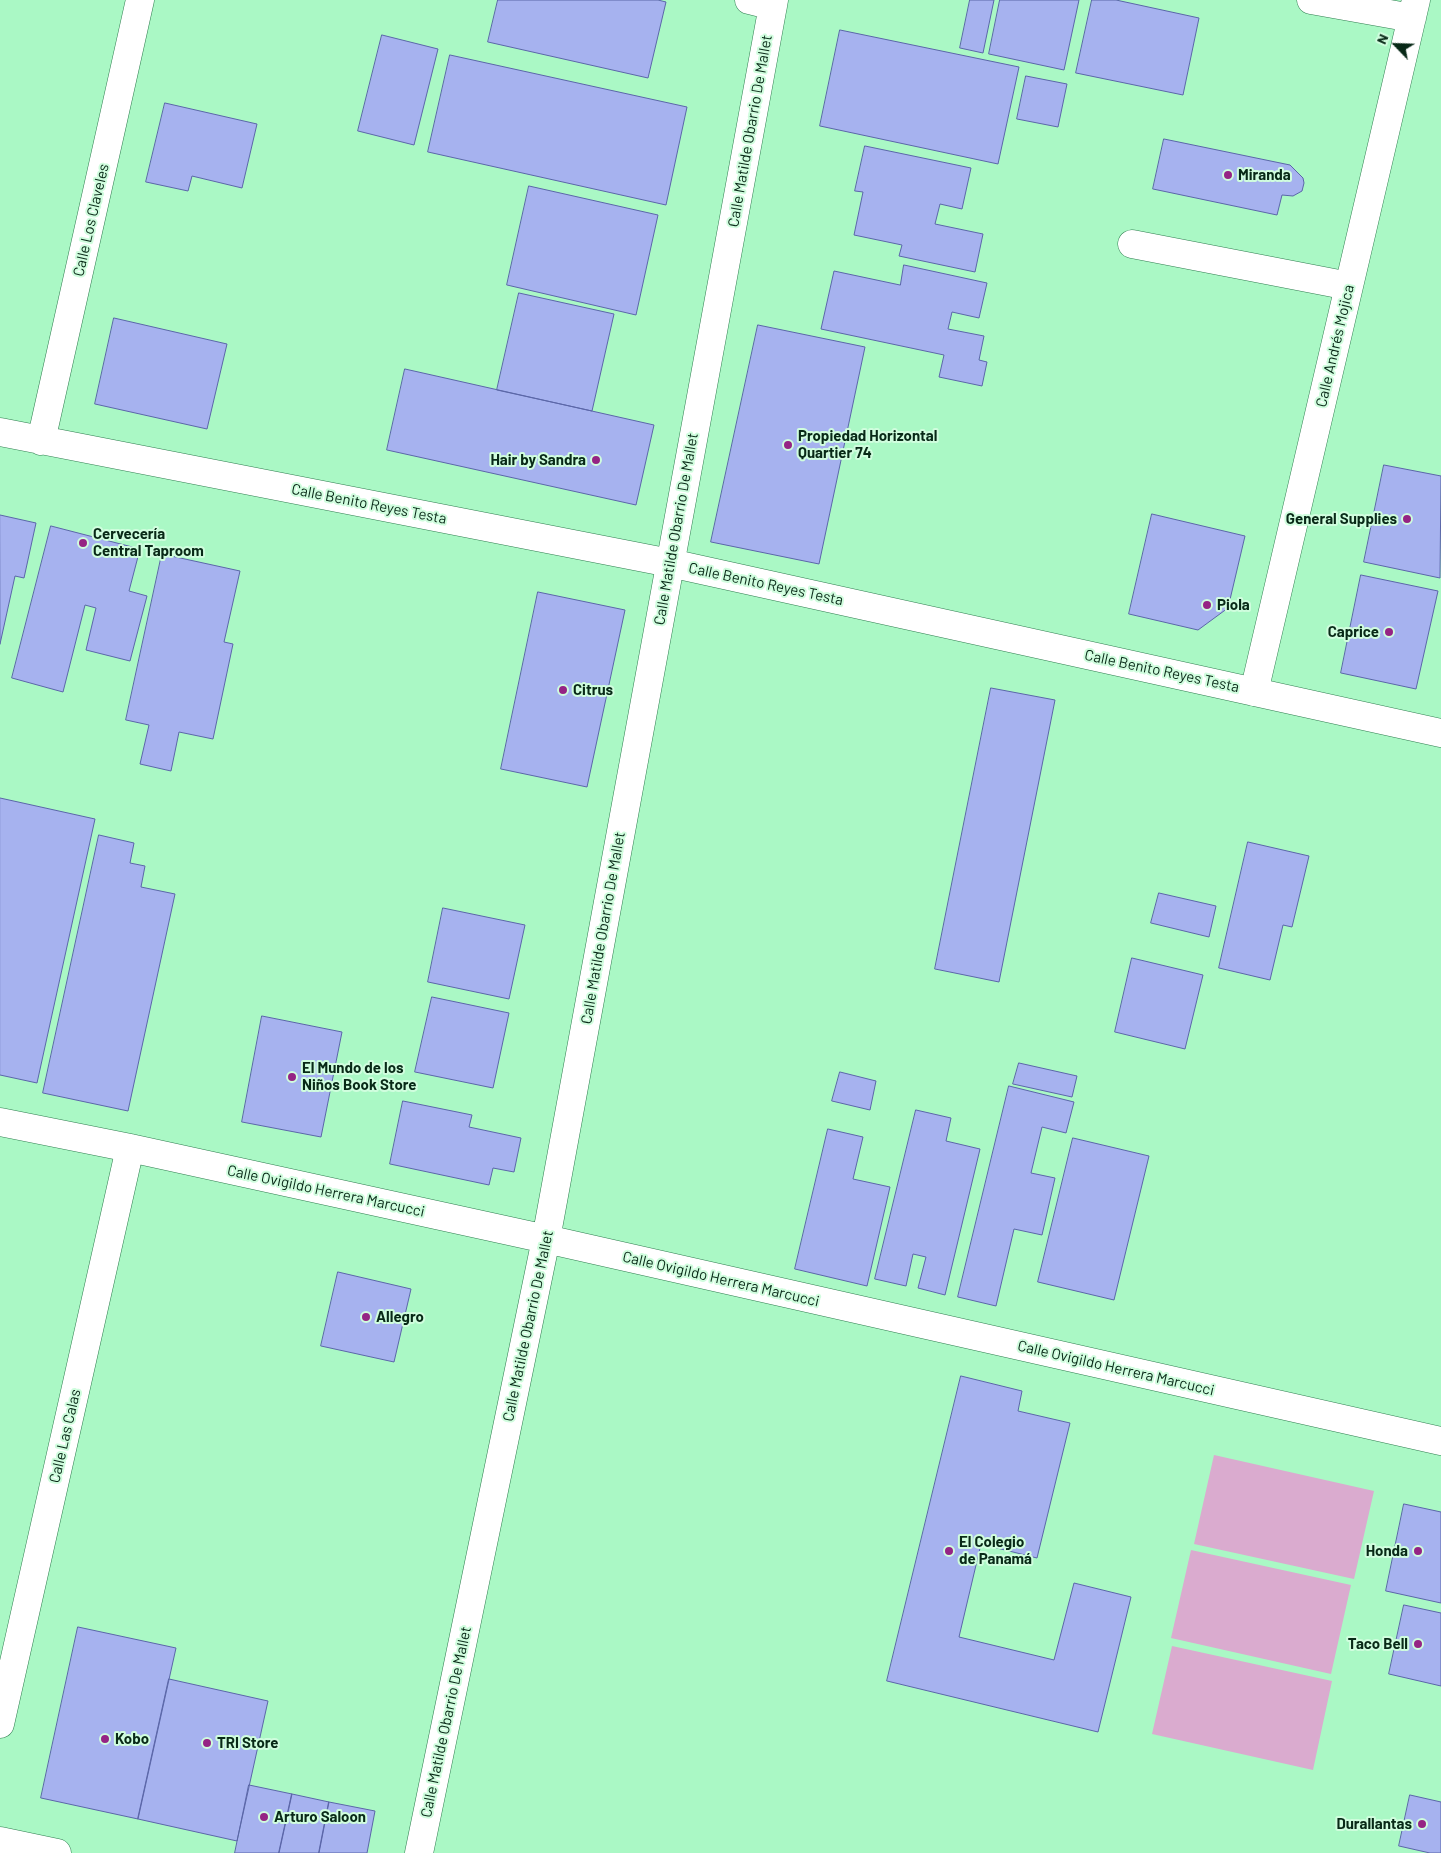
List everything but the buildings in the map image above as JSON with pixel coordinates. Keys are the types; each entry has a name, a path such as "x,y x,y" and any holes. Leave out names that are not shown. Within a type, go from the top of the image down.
{"street":[{"name":"Calle Los Claveles","path":"42,441 140,0"},
{"path":"1311,0 1414,9"},
{"name":"Calle Matilde Obarrio De Mallet","path":"419,1853 546,1239 670,563 765,2"},
{"name":"Calle Andrés Mojica","path":"1254,692 1414,9"},
{"path":"1132,244 1350,286"},
{"name":"Calle Benito Reyes Testa","path":"0,432 670,563 1441,733"},
{"name":"Calle Ovigildo Herrera Marcucci","path":"0,1122 130,1148 546,1239 1441,1441"},
{"name":"Calle Las Calas","path":"0,1724 130,1148"},
{"path":"0,1840 57,1853"}],"shaded area":[{"path":"1214,1455 1374,1491 1354,1579 1194,1544"},
{"path":"1191,1550 1351,1585 1331,1674 1171,1638"},
{"path":"1172,1646 1332,1681 1313,1770 1152,1734"}],"place":[{"name":"Miranda","path":"1228,175"},
{"name":"Propiedad Horizontal Quartier 74","path":"788,445"},
{"name":"Hair by Sandra","path":"596,460"},
{"name":"General Supplies","path":"1407,519"},
{"name":"Cervecería Central Taproom","path":"83,543"},
{"name":"Piola","path":"1207,605"},
{"name":"Caprice","path":"1389,632"},
{"name":"Citrus","path":"563,690"},
{"name":"El Mundo de los Niños Book Store","path":"292,1077"},
{"name":"Allegro","path":"366,1317"},
{"name":"El Colegio de Panamá","path":"949,1551"},
{"name":"Honda","path":"1418,1551"},
{"name":"Taco Bell","path":"1418,1644"},
{"name":"Kobo","path":"105,1739"},
{"name":"TRI Store","path":"207,1743"},
{"name":"Arturo Saloon","path":"264,1817"},
{"name":"Durallantas","path":"1422,1824"}]}
